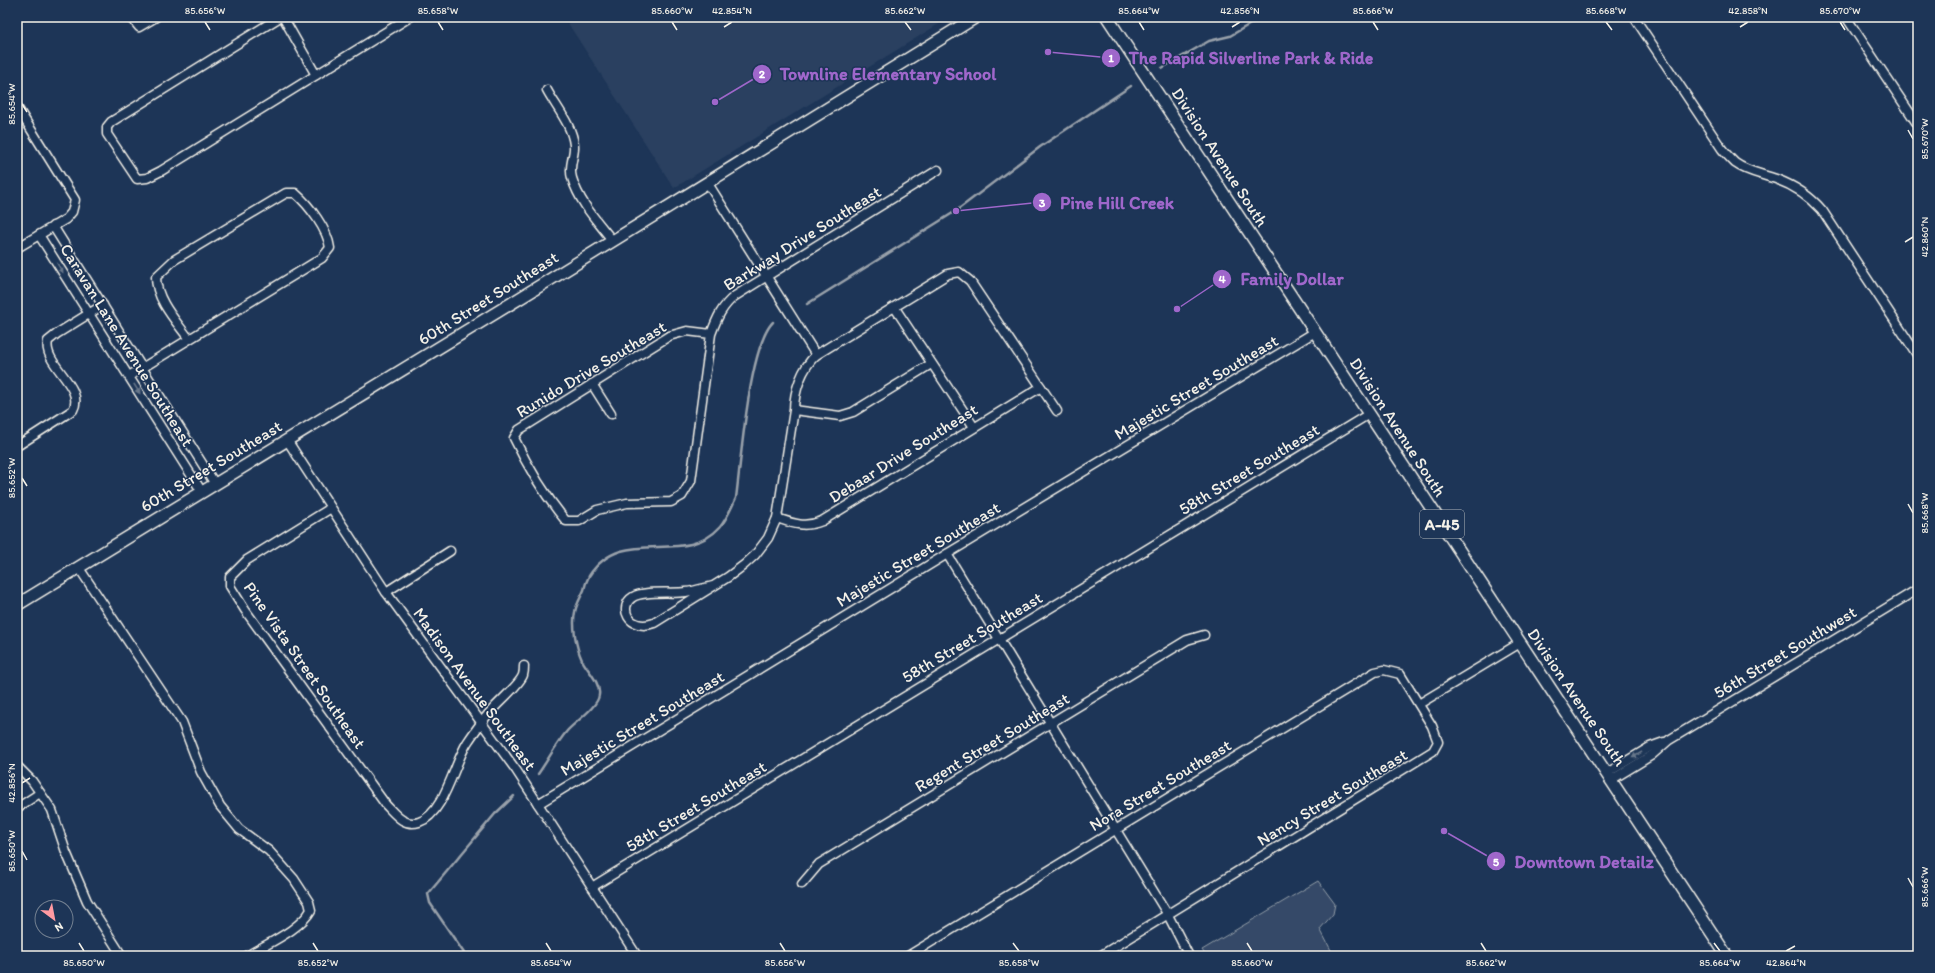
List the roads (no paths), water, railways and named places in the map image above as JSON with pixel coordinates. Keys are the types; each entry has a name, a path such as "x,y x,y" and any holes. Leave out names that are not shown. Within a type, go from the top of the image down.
{"main road":[{"name":"60th Street Southeast","path":"17,605 525,295 976,17"},
{"name":"Division Avenue South","path":"1107,17 1727,956"}],"street":[{"path":"131,17 139,27 156,17"},
{"path":"280,17 117,117 107,127 107,134 133,175 140,180 161,171 410,17"},
{"path":"283,17 316,75"},
{"path":"1634,17 1722,149 1736,163 1752,172 1796,187 1812,198 1822,210 1918,356"},
{"path":"1846,17 1918,125"},
{"path":"547,90 572,135 574,147 570,162 571,176 578,195 612,240"},
{"path":"17,106 73,195 74,206 69,216 17,248"},
{"name":"Barkway Drive Southeast","path":"514,438 555,507 566,521 579,521 596,510 612,506 627,503 671,502 682,496 690,481 711,334 719,312 735,296 938,170"},
{"path":"707,182 816,355"},
{"path":"129,376 322,258 330,248 329,240 304,201 296,193 286,193 181,256 164,268 156,277 156,287 163,303 189,339"},
{"name":"Caravan Lane Avenue Southeast","path":"53,226 215,484"},
{"name":"Caravan Lane Avenue Southeast","path":"39,235 202,492"},
{"path":"713,586 687,592 642,594 629,600 626,606 627,616 633,624 644,627 654,623 713,586 739,569 755,555 768,538 777,518 794,410 794,399 809,361 816,355 895,308 948,274 959,272 970,281 1057,411"},
{"path":"17,446 67,415 75,405 74,394 47,350 48,341 58,333 103,305"},
{"path":"895,308 974,427"},
{"name":"Runido Drive Southeast","path":"514,438 520,430 670,336 687,331 711,334"},
{"name":"Majestic Street Southeast","path":"538,804 947,554 1315,332"},
{"path":"794,410 840,416 853,412 931,364"},
{"path":"592,384 611,414"},
{"name":"Debaar Drive Southeast","path":"777,518 804,526 822,521 1041,387"},
{"name":"58th Street Southeast","path":"592,887 998,638 1369,414"},
{"name":"Madison Avenue Southeast","path":"287,440 386,592 516,770 637,956"},
{"name":"Pine Vista Street Southeast","path":"331,508 247,560 230,577 230,586 245,610 386,805 395,815 410,823 419,822 428,817 440,802 462,752 482,723"},
{"path":"386,592 450,552"},
{"path":"947,554 1168,915 1189,956"},
{"path":"79,568 182,722 201,772 220,806 240,830 269,851 294,879 309,902 311,910 300,924 247,956"},
{"name":"56th Street Southwest","path":"1609,777 1654,754 1668,740 1918,589"},
{"name":"Regent Street Southeast","path":"802,884 819,864 1187,640 1204,635"},
{"path":"1419,704 1520,643"},
{"path":"482,723 523,676 524,666"},
{"name":"Nora Street Southeast","path":"908,956 1375,672 1384,670 1400,674 1419,704"},
{"name":"Nancy Street Southeast","path":"1100,956 1433,752 1438,742 1432,726 1419,704"},
{"path":"17,766 32,782 52,810 66,852 87,901 122,956"},
{"path":"17,808 40,793"}],"waterway":[{"path":"1162,68 1209,41 1230,36 1262,17"},
{"path":"807,304 956,211 1040,147 1131,86"},
{"path":"538,774 567,731 591,709 598,700 598,686 582,660 576,643 574,630 574,618 577,604 589,576 603,560 619,552 636,548 671,547 689,544 705,539 720,527 729,513 736,498 747,405 752,378 758,354 765,335 773,322"},
{"path":"466,956 430,903 428,894 495,814 514,796"}],"place":[{"name":"The Rapid Silverline Park & Ride","path":"1048,52"},
{"name":"Townline Elementary School","path":"715,102"},
{"name":"Pine Hill Creek","path":"956,211"},
{"name":"Family Dollar","path":"1177,309"},
{"name":"Downtown Detailz","path":"1444,831"}]}
